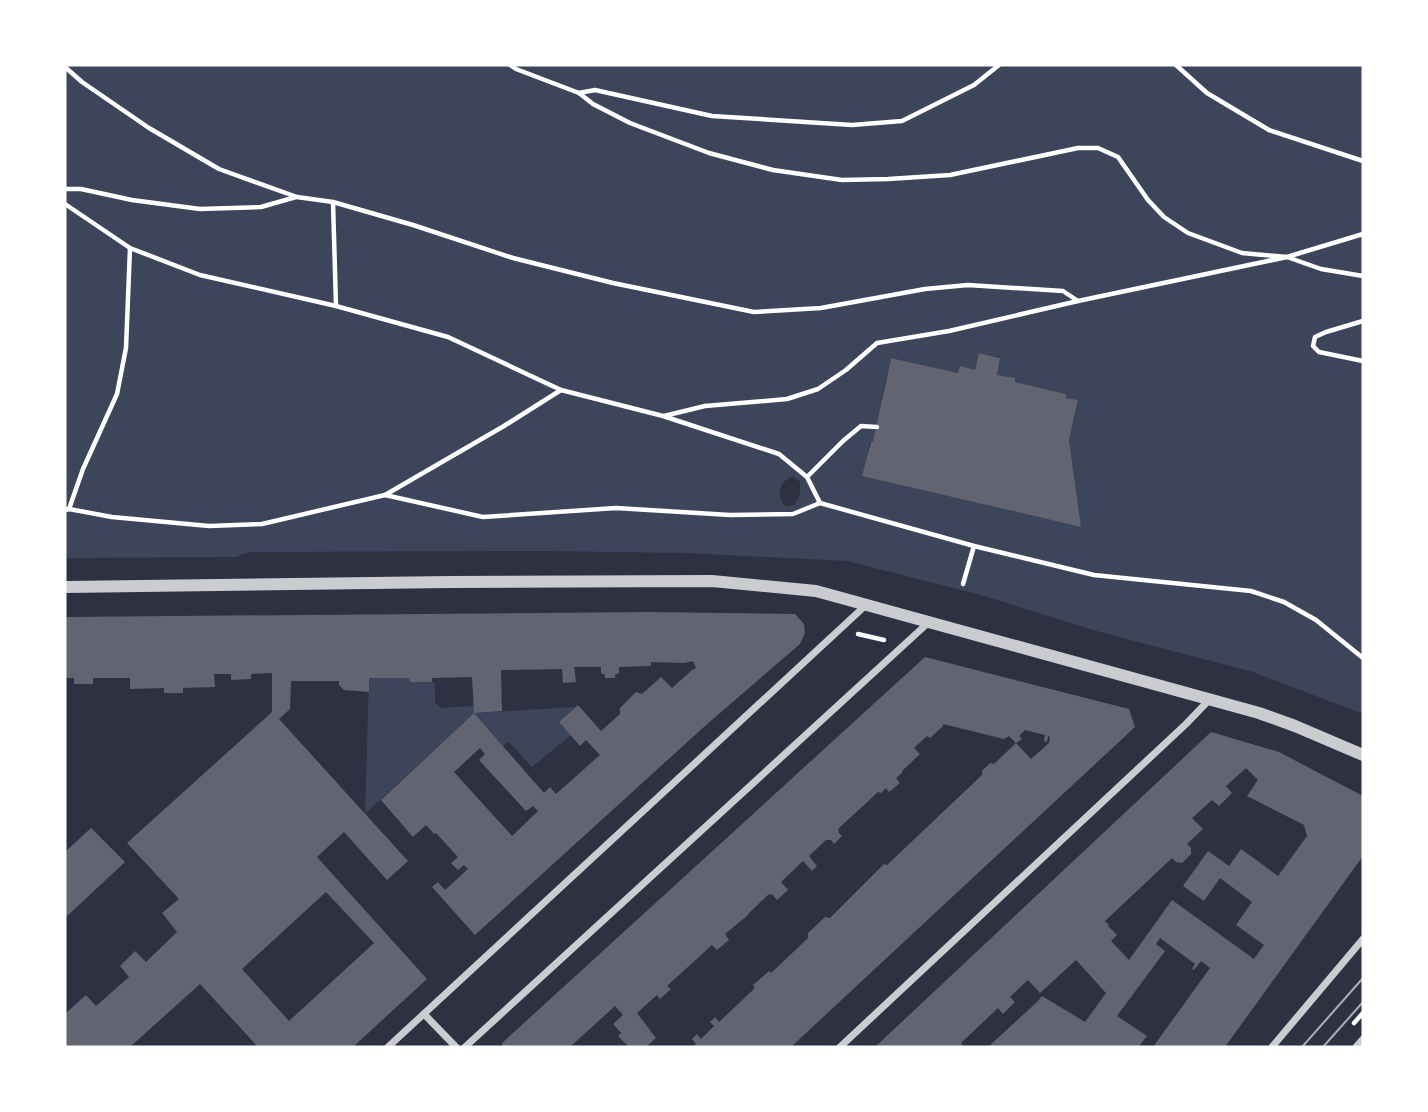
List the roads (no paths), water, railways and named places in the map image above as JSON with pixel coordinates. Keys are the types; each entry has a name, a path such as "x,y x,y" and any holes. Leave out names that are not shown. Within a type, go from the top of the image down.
{"street":[{"path":"65,587 712,581 816,591 1259,713 1363,755"},
{"path":"388,1047 867,604"},
{"path":"465,1047 929,622"},
{"path":"841,1047 1210,699"},
{"path":"1272,1047 1363,939"},
{"path":"424,1014 456,1047"},
{"path":"1356,1047 1363,1039"}],"tram line":[{"path":"1302,1047 1363,978"},
{"path":"1323,1047 1363,1002"}]}
